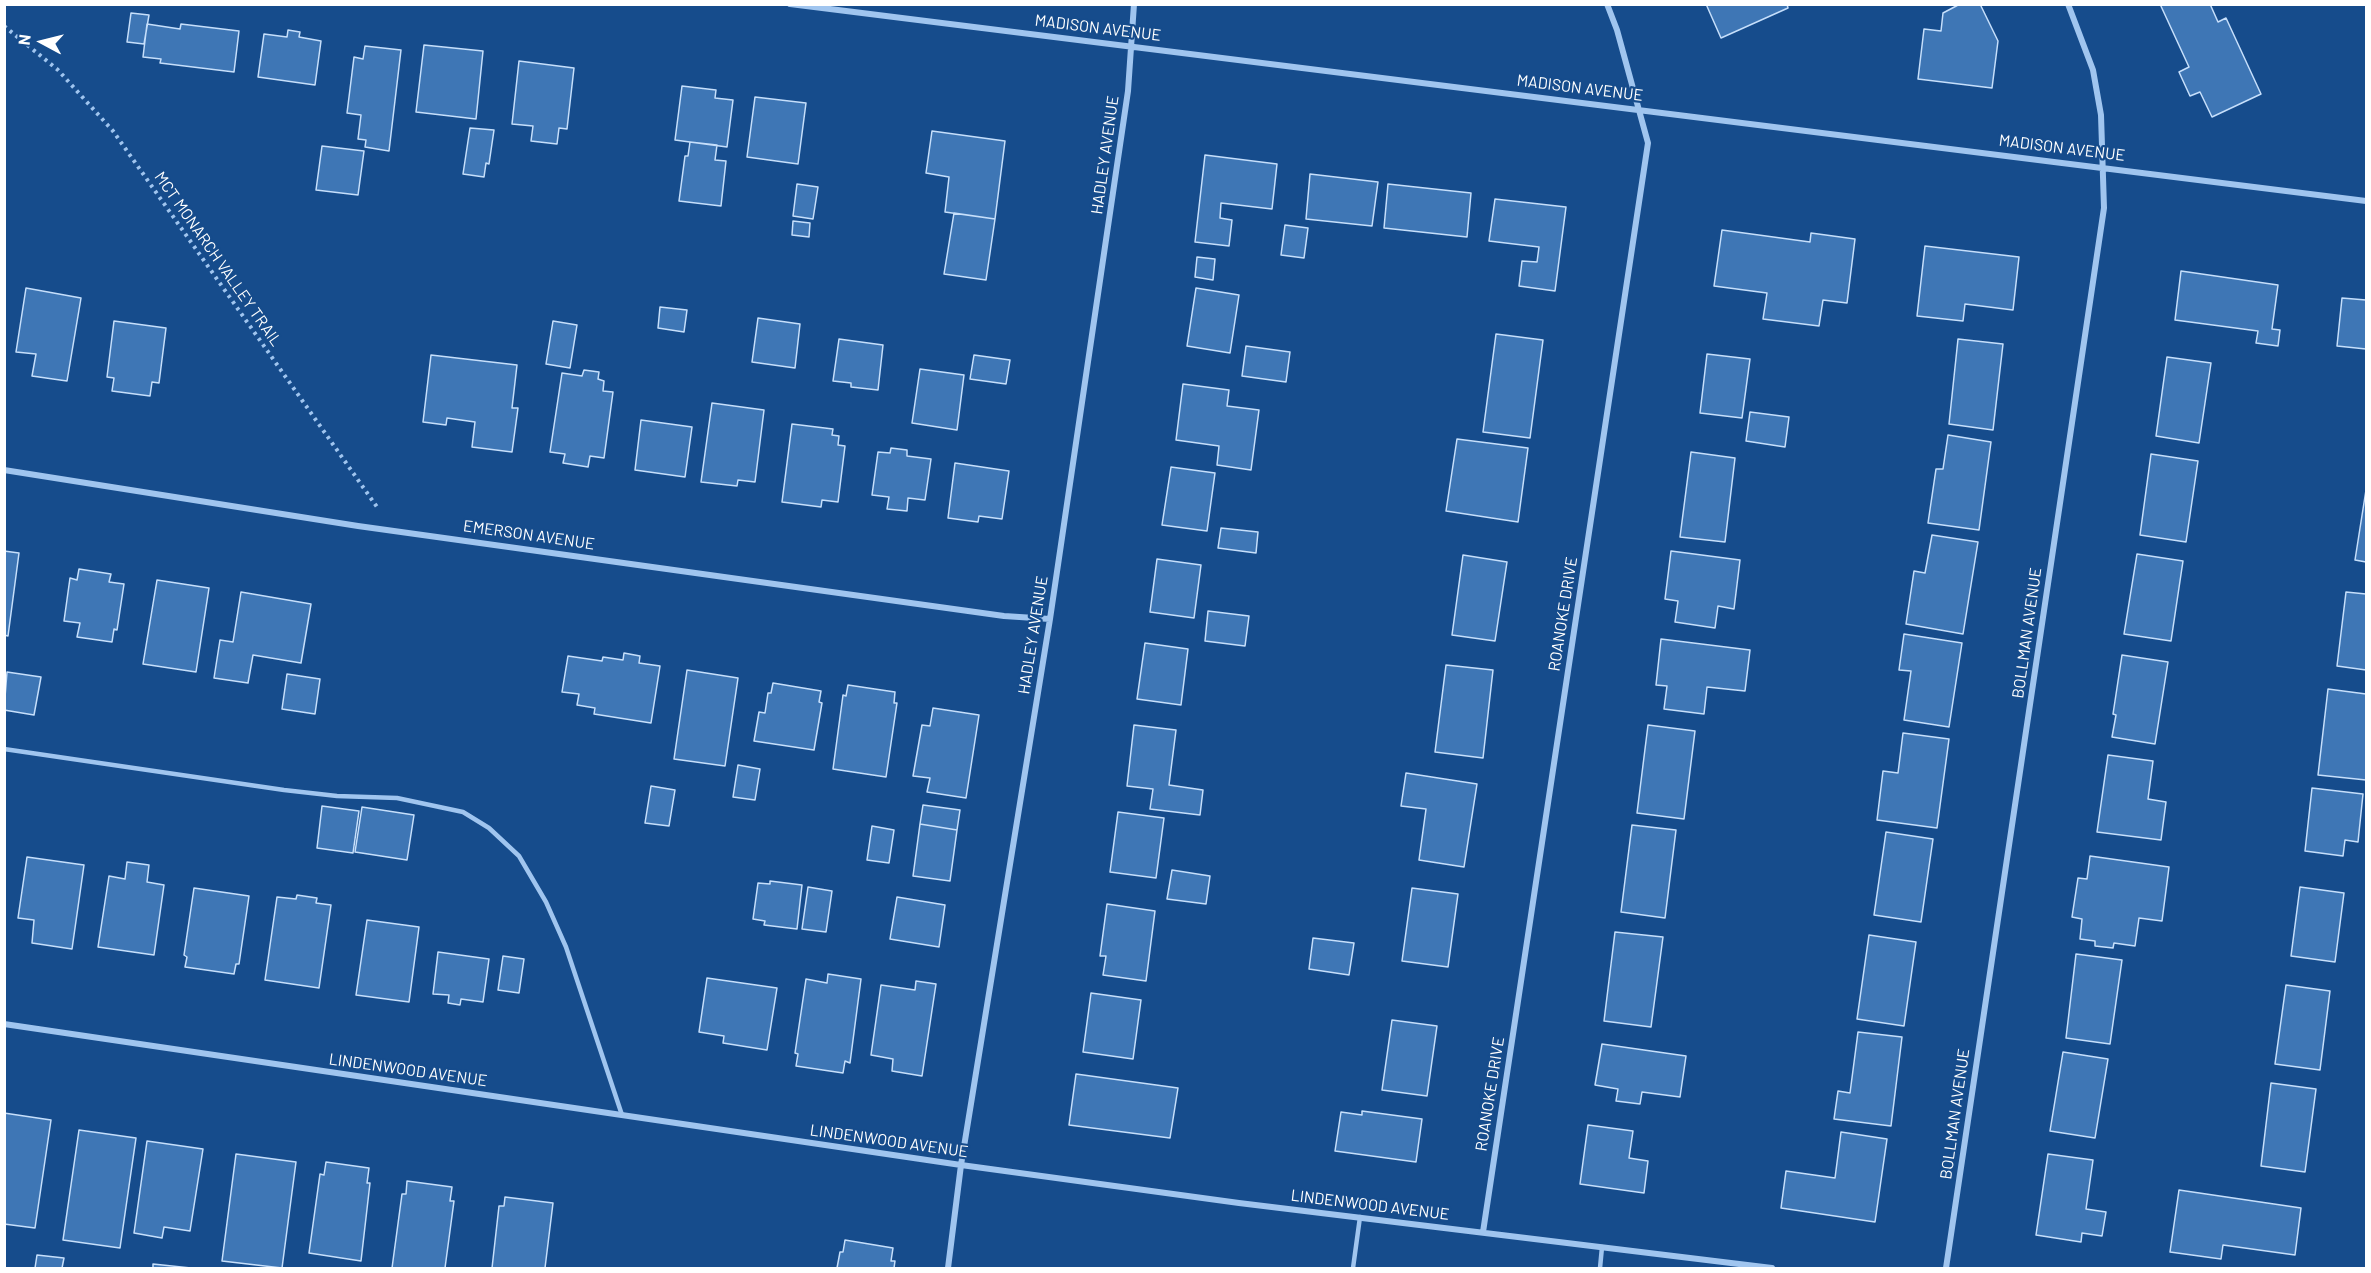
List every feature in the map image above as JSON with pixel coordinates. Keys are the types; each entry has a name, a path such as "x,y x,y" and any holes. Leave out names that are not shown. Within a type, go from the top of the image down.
{"street":[{"name":"MADISON AVENUE","path":"790,4 2367,201"},
{"name":"HADLEY AVENUE","path":"948,1269 961,1165 1050,619 1128,91 1134,4"},
{"name":"ROANOKE DRIVE","path":"1483,1232 1646,164 1648,143 1617,30 1607,4"},
{"name":"BOLLMAN AVENUE","path":"1946,1269 2104,208 2101,115 2093,70 2068,4"},
{"name":"EMERSON AVENUE","path":"4,470 381,529 1004,616 1050,619"},
{"name":"LINDENWOOD AVENUE","path":"4,1024 961,1165 1772,1269"}],"lane":[{"path":"4,749 284,790 337,796 397,798 454,810 472,817 489,828 519,856 546,902 566,947 622,1115"},
{"path":"1353,1269 1360,1216"},
{"path":"1600,1269 1602,1247"}],"path":[{"name":"MCT MONARCH VALLEY TRAIL","path":"4,26 58,70 113,131 377,507 381,529"}],"building":[{"path":"1706,4 1787,4 1788,8 1721,38"},
{"path":"1960,4 1980,4 1998,41 1992,88 1918,79 1924,29 1941,31 1943,13"},
{"path":"2160,4 2210,4 2218,22 2226,18 2261,94 2212,117 2200,92 2190,96 2179,72 2189,67"},
{"path":"131,13 149,15 144,44 127,42"},
{"path":"147,24 180,29 181,24 239,31 234,72 160,63 161,59 143,57"},
{"path":"288,30 300,32 299,37 321,41 315,85 258,77 264,34 287,37"},
{"path":"424,45 483,51 476,119 416,112"},
{"path":"365,46 401,50 389,151 365,147 366,140 358,139 361,115 347,113 354,57 363,59"},
{"path":"519,61 574,68 567,129 559,128 557,144 531,141 533,126 512,124"},
{"path":"682,86 716,90 715,98 733,100 727,147 675,140"},
{"path":"755,97 806,103 798,164 747,157"},
{"path":"470,128 494,130 489,164 486,163 484,177 463,174"},
{"path":"932,131 1005,141 995,219 945,212 949,177 926,173"},
{"path":"690,142 717,145 715,160 726,161 721,206 679,201 685,156 688,156"},
{"path":"322,146 364,151 358,195 316,190"},
{"path":"1205,155 1277,164 1272,209 1221,203 1220,218 1232,220 1229,246 1195,242"},
{"path":"1310,174 1378,182 1372,226 1306,219"},
{"path":"797,184 818,187 813,219 793,216"},
{"path":"1388,184 1471,193 1467,237 1384,228"},
{"path":"1495,199 1566,207 1555,291 1519,286 1522,261 1537,262 1539,247 1489,241"},
{"path":"954,213 995,219 986,280 944,274"},
{"path":"793,221 810,223 809,237 792,235"},
{"path":"1285,225 1308,228 1304,258 1281,255"},
{"path":"1722,230 1810,242 1811,233 1855,239 1847,303 1823,300 1819,326 1763,319 1767,293 1714,286"},
{"path":"1925,246 2019,257 2013,310 1965,304 1963,321 1917,316"},
{"path":"1197,257 1215,259 1213,280 1195,277"},
{"path":"2181,271 2278,285 2272,329 2280,330 2278,346 2256,343 2258,331 2175,320"},
{"path":"26,288 81,298 67,381 32,376 36,354 16,352"},
{"path":"1196,288 1239,295 1230,353 1187,346"},
{"path":"2342,298 2366,300 2366,349 2337,346"},
{"path":"660,307 687,310 684,332 658,328"},
{"path":"758,318 800,324 795,368 752,362"},
{"path":"114,321 166,328 159,383 152,382 150,396 112,391 114,378 107,377"},
{"path":"553,321 577,325 570,368 546,364"},
{"path":"1496,334 1543,340 1530,438 1483,432"},
{"path":"839,339 883,345 878,390 851,387 851,383 833,381"},
{"path":"1958,339 2003,344 1993,430 1949,424"},
{"path":"1246,346 1290,352 1286,382 1242,376"},
{"path":"1707,354 1750,359 1742,418 1700,413"},
{"path":"431,355 517,365 512,408 518,408 512,452 472,447 475,422 447,418 446,425 423,422"},
{"path":"974,355 1010,360 1006,384 970,379"},
{"path":"2167,357 2211,363 2199,443 2156,436"},
{"path":"920,369 964,375 957,430 912,423"},
{"path":"584,370 599,372 598,379 604,381 603,391 613,392 604,458 590,456 588,467 563,463 565,454 550,452 562,373 582,376"},
{"path":"1183,384 1229,390 1227,406 1259,410 1251,470 1217,465 1219,446 1176,440"},
{"path":"712,403 764,410 755,482 738,480 737,486 701,482"},
{"path":"1750,412 1789,417 1785,447 1746,441"},
{"path":"641,420 692,427 685,477 635,470"},
{"path":"792,424 833,429 832,435 839,436 838,445 845,446 838,502 822,500 821,507 782,502"},
{"path":"1948,435 1991,442 1979,530 1928,523 1936,469 1943,469"},
{"path":"1457,439 1528,448 1518,522 1446,511"},
{"path":"891,448 907,450 907,456 931,459 925,500 908,498 907,511 887,509 889,497 872,495 878,452 890,453"},
{"path":"1691,452 1735,458 1725,542 1680,537"},
{"path":"2151,454 2198,461 2186,542 2140,535"},
{"path":"955,463 1009,471 1002,519 979,516 978,522 948,518"},
{"path":"1171,467 1215,473 1207,531 1162,525"},
{"path":"2366,490 2366,562 2355,560"},
{"path":"1221,528 1258,532 1256,553 1218,548"},
{"path":"1932,535 1978,542 1963,634 1906,624 1914,571 1925,573"},
{"path":"4,551 19,553 8,636 4,635"},
{"path":"1671,551 1740,560 1734,609 1718,606 1715,628 1675,622 1678,601 1665,599"},
{"path":"2137,554 2183,561 2171,641 2124,634"},
{"path":"1463,555 1507,562 1495,641 1452,635"},
{"path":"1157,559 1201,565 1194,618 1150,612"},
{"path":"79,569 111,574 109,582 124,584 117,630 114,629 112,642 77,637 80,623 64,621 70,578 77,580"},
{"path":"157,580 209,588 196,672 143,664"},
{"path":"241,592 311,604 301,663 253,655 248,683 214,678 220,640 233,642"},
{"path":"2346,592 2366,594 2366,670 2337,666"},
{"path":"1208,611 1249,616 1245,646 1205,641"},
{"path":"1904,634 1962,643 1949,727 1904,720 1911,671 1899,670"},
{"path":"1661,639 1750,650 1745,691 1707,687 1704,714 1664,709 1667,686 1656,685"},
{"path":"1145,643 1188,649 1181,705 1137,699"},
{"path":"624,653 640,656 639,663 660,666 651,723 594,714 595,708 577,705 579,694 562,692 568,656 602,661 603,657 623,660"},
{"path":"2122,655 2168,662 2155,744 2112,737"},
{"path":"1446,665 1493,670 1483,758 1435,752"},
{"path":"687,670 738,678 725,766 674,759"},
{"path":"7,672 41,677 34,715 4,710"},
{"path":"287,674 320,679 315,714 282,709"},
{"path":"773,683 821,691 819,702 822,703 814,750 754,741 759,712 765,713 768,693 771,693"},
{"path":"848,685 895,692 894,703 897,703 886,777 833,769 843,695 846,696"},
{"path":"2328,689 2366,694 2366,780 2318,775"},
{"path":"933,708 979,715 966,798 927,792 930,778 913,776 922,725 930,726"},
{"path":"1134,725 1176,730 1169,785 1203,790 1200,815 1150,809 1153,789 1127,786"},
{"path":"1648,725 1695,731 1684,819 1637,813"},
{"path":"1903,733 1949,739 1937,828 1877,820 1883,771 1898,773"},
{"path":"2108,755 2153,761 2148,799 2166,802 2161,840 2097,832"},
{"path":"738,765 760,769 755,800 733,797"},
{"path":"1406,773 1477,784 1464,867 1419,860 1426,809 1401,806"},
{"path":"651,786 675,790 669,826 645,823"},
{"path":"2312,788 2363,794 2358,842 2345,840 2343,856 2305,851"},
{"path":"923,805 960,810 957,830 920,824"},
{"path":"322,806 359,811 353,853 317,848"},
{"path":"362,807 414,815 407,860 355,852"},
{"path":"1118,812 1164,818 1156,878 1110,872"},
{"path":"920,824 957,830 950,881 913,876"},
{"path":"1632,825 1676,830 1665,918 1621,912"},
{"path":"872,826 894,830 889,863 867,860"},
{"path":"1886,832 1933,839 1921,922 1874,915"},
{"path":"2090,856 2169,867 2162,921 2139,918 2135,946 2114,943 2113,948 2095,946 2095,941 2080,939 2082,919 2072,917 2078,878 2087,879"},
{"path":"27,857 84,865 72,949 32,943 34,920 18,918"},
{"path":"127,862 149,865 147,882 164,885 154,955 98,947 109,876 125,879"},
{"path":"1172,870 1210,876 1206,904 1167,899"},
{"path":"770,881 802,885 797,929 764,925 765,921 753,919 758,883 770,884"},
{"path":"808,887 832,891 826,932 802,929"},
{"path":"2300,887 2344,893 2335,962 2291,956"},
{"path":"194,888 249,896 239,964 236,964 234,974 185,967 187,957 184,955"},
{"path":"1412,888 1458,894 1448,967 1402,961"},
{"path":"297,895 317,898 316,903 331,905 319,988 265,980 277,897 296,899"},
{"path":"897,897 945,905 939,947 890,939"},
{"path":"1107,904 1155,911 1146,981 1103,975 1106,956 1100,956"},
{"path":"367,920 419,927 409,1002 356,995"},
{"path":"1615,932 1663,937 1651,1027 1604,1021"},
{"path":"1869,935 1916,942 1904,1026 1857,1019"},
{"path":"1313,938 1354,943 1349,975 1309,969"},
{"path":"438,952 489,959 483,1002 461,999 460,1005 448,1003 449,995 433,994"},
{"path":"2076,954 2122,960 2110,1044 2066,1038"},
{"path":"503,956 524,959 519,993 498,990"},
{"path":"828,974 861,979 850,1063 845,1061 843,1073 796,1066 798,1054 795,1053 806,979 827,983"},
{"path":"707,978 777,988 767,1050 723,1043 724,1036 699,1032"},
{"path":"916,981 936,984 922,1076 892,1071 893,1059 871,1055 881,985 915,990"},
{"path":"2286,985 2330,991 2320,1070 2275,1064"},
{"path":"1091,993 1141,1000 1133,1059 1083,1052"},
{"path":"1392,1020 1437,1026 1427,1096 1382,1090"},
{"path":"1858,1032 1902,1037 1891,1126 1834,1119 1838,1091 1850,1093"},
{"path":"1602,1044 1686,1056 1680,1097 1642,1092 1640,1104 1616,1101 1618,1089 1595,1085"},
{"path":"2063,1052 2108,1059 2095,1138 2050,1131"},
{"path":"1076,1074 1178,1088 1170,1138 1069,1125"},
{"path":"2271,1083 2316,1089 2305,1172 2261,1166"},
{"path":"1362,1111 1422,1119 1416,1162 1335,1151 1341,1112 1362,1115"},
{"path":"4,1113 51,1120 35,1228 4,1224"},
{"path":"1588,1125 1633,1131 1629,1158 1648,1161 1644,1193 1580,1184"},
{"path":"79,1130 136,1138 120,1248 63,1240"},
{"path":"1841,1132 1887,1139 1875,1222 1781,1208 1786,1171 1835,1178"},
{"path":"147,1141 203,1149 190,1231 164,1227 162,1238 134,1233"},
{"path":"236,1154 296,1162 282,1268 222,1261"},
{"path":"2048,1154 2093,1160 2086,1209 2106,1212 2102,1236 2082,1233 2081,1242 2036,1235"},
{"path":"326,1162 369,1168 367,1183 370,1183 361,1261 309,1253 320,1174 324,1175"},
{"path":"407,1181 452,1187 450,1201 454,1201 445,1268 392,1268 402,1194 406,1194"},
{"path":"2179,1190 2301,1208 2295,1255 2223,1245 2221,1259 2170,1252"},
{"path":"505,1197 553,1203 545,1268 492,1268 499,1206 504,1206"},
{"path":"845,1240 893,1248 891,1261 895,1261 894,1268 837,1268"},
{"path":"37,1255 64,1258 62,1268 35,1268"},
{"path":"153,1264 191,1268 153,1268"}]}
